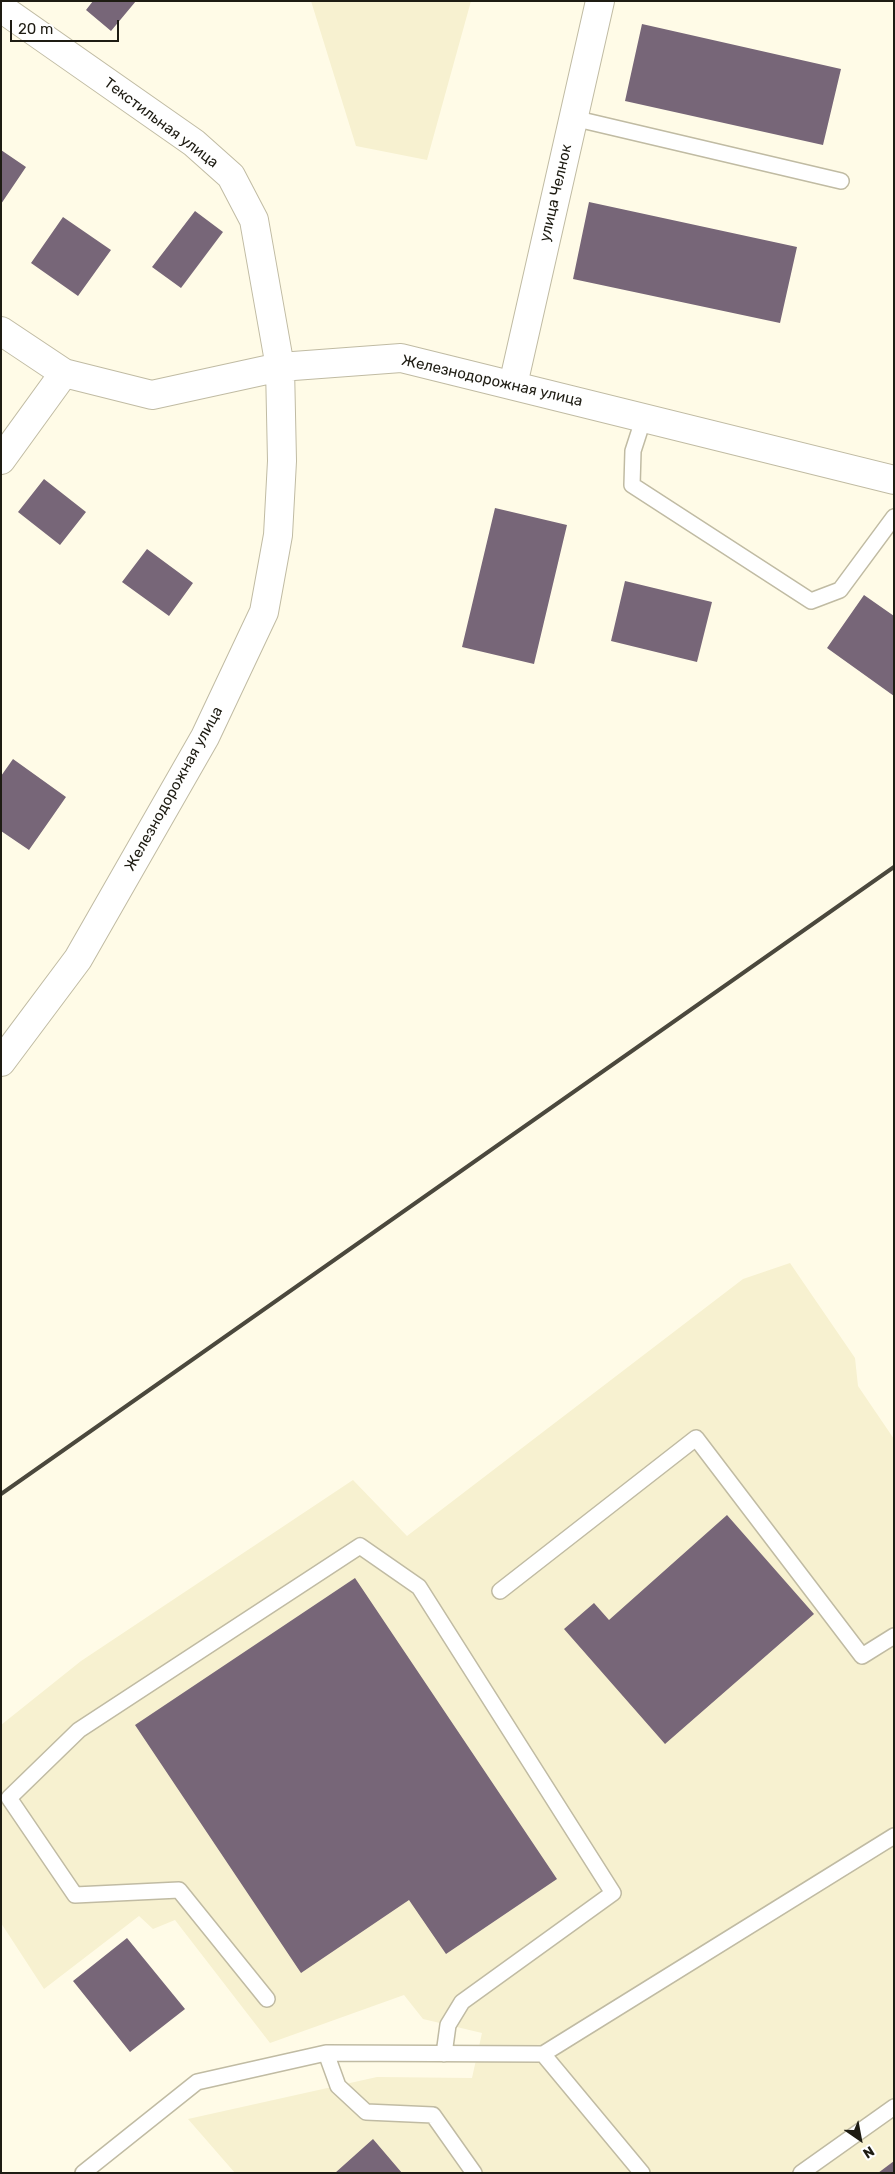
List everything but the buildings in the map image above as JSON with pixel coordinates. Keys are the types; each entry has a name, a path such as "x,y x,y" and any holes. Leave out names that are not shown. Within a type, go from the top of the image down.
{"street":[{"name":"улица Челнок","path":"513,385 600,1"},
{"name":"Текстильная улица","path":"1,8 194,143 231,176 254,220 280,367"},
{"path":"1,331 64,373 152,395 280,367"},
{"name":"Железнодорожная улица","path":"1,1062 78,959 206,737 264,612 278,536 282,461 280,367 401,358 894,480"},
{"path":"1,460 64,373"}],"lane":[{"path":"573,118 841,181"},
{"path":"644,418 633,452 632,485 811,602 840,590 894,517"},
{"path":"500,1591 696,1438 862,1656 894,1636"},
{"path":"267,1999 179,1890 76,1895 8,1798 79,1730 360,1546 419,1587 614,1892 462,2002 448,2025 444,2054"},
{"path":"83,2173 197,2082 326,2053 543,2054 894,1836"},
{"path":"326,2053 338,2086 366,2112 433,2115 474,2173"},
{"path":"543,2054 642,2173"},
{"path":"801,2173 894,2107"}],"shaded area":[{"path":"311,1 471,1 427,160 356,146"},
{"path":"790,1263 855,1358 858,1386 894,1439 894,2173 235,2173 188,2119 377,2077 472,2078 482,2033 423,2019 404,1995 270,2043 175,1920 153,1929 139,1916 44,1989 1,1923 1,1725 81,1661 353,1480 407,1536 743,1279"}],"railway":[{"path":"1,1494 894,867"}]}
